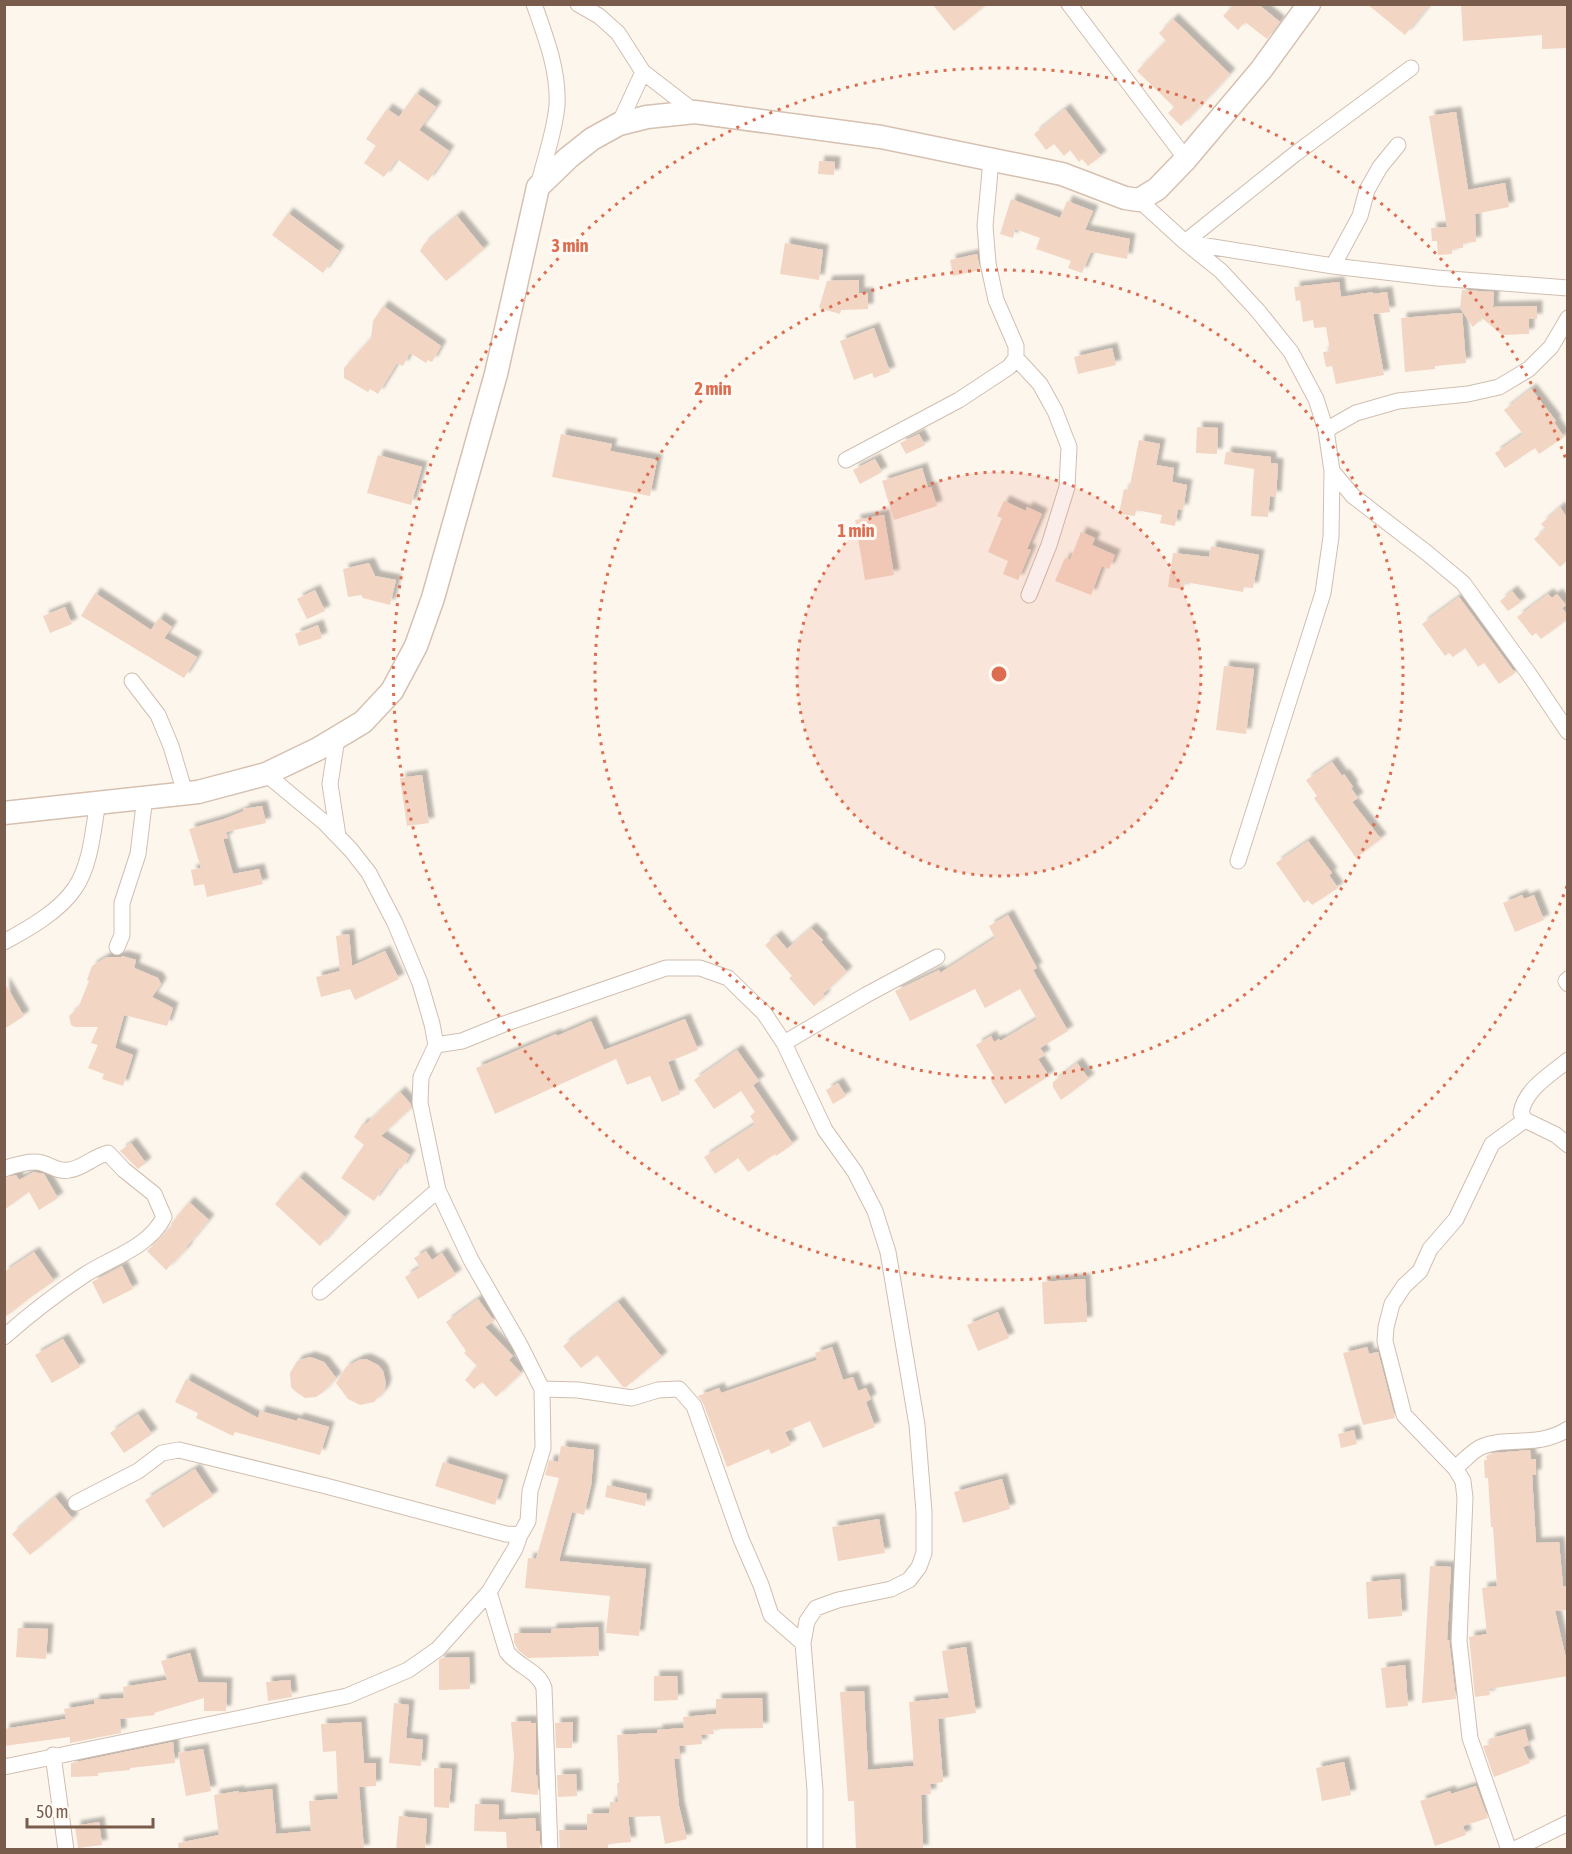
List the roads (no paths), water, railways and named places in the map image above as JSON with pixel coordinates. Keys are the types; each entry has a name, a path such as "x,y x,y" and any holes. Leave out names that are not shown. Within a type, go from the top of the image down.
{"street":[{"path":"4,813 198,792 266,774 318,749 363,722 392,691 416,646 436,587 496,374 557,105 556,84 534,4"},
{"path":"578,4 598,16 618,33 643,72 695,112"},
{"path":"1069,4 1186,159"},
{"path":"1139,200 1157,189 1186,159 1261,70 1309,4"},
{"path":"1185,242 1295,154 1411,68"},
{"path":"619,124 643,72"},
{"path":"538,187 592,139 619,124 647,117 695,112 881,137 1062,174 1125,198 1139,200 1221,271 1258,310 1291,352 1316,399 1326,429 1332,471 1331,537 1323,593 1238,861"},
{"path":"1333,266 1360,216 1367,190 1380,167 1398,145"},
{"path":"846,460 959,400 1009,367 1016,358 1016,346 996,300 988,262 985,226 991,160"},
{"path":"1185,242 1333,266 1437,278 1568,288"},
{"path":"1326,429 1356,413 1398,401 1468,394 1499,387 1529,369 1551,347 1568,318"},
{"path":"1016,358 1040,384 1055,411 1069,447 1067,487 1049,544 1029,595"},
{"path":"1332,471 1353,496 1427,552 1463,583 1568,732"},
{"path":"132,681 158,715 171,746 185,793"},
{"path":"337,738 330,784 338,836"},
{"path":"4,1767 53,1755 347,1696 408,1671 438,1649 489,1592 515,1549 528,1521 530,1491 543,1448 542,1389 471,1260 438,1190 420,1103 421,1077 436,1045 420,983 395,922 369,873 338,836 266,774"},
{"path":"117,947 122,935 122,903 138,854 145,797"},
{"path":"4,942 30,927 55,908 75,888 86,863 98,802"},
{"path":"784,1043 937,957"},
{"path":"436,1045 462,1041 504,1024 666,968 700,968 728,978 764,1013 784,1043 825,1130 855,1172 875,1211 888,1252 917,1425 924,1512 924,1553 919,1567 909,1580 891,1589 838,1600 816,1608 807,1621 803,1643 815,1790 816,1850"},
{"path":"1568,979 1566,981 1568,984"},
{"path":"1568,1060 1551,1073 1523,1103 1521,1113 1525,1120 1556,1135 1568,1145"},
{"path":"1525,1120 1492,1144 1456,1219 1430,1249 1420,1271 1404,1286 1392,1304 1385,1341 1404,1416 1455,1468 1463,1481 1465,1498 1459,1641 1470,1738 1511,1850 1568,1823"},
{"path":"4,1169 40,1162 56,1170 72,1170 108,1153 123,1170 154,1194 164,1217 158,1229 132,1249 87,1273 32,1313 4,1337"},
{"path":"320,1292 438,1190"},
{"path":"542,1389 578,1390 632,1398 658,1390 679,1389 694,1406 741,1539 771,1615 803,1643"},
{"path":"1455,1468 1480,1448 1499,1443 1544,1440 1568,1429"},
{"path":"76,1503 138,1471 162,1453 179,1450 506,1534 520,1535"},
{"path":"489,1592 507,1652 513,1660 537,1676 544,1688 550,1850"},
{"path":"53,1755 66,1850"}]}
